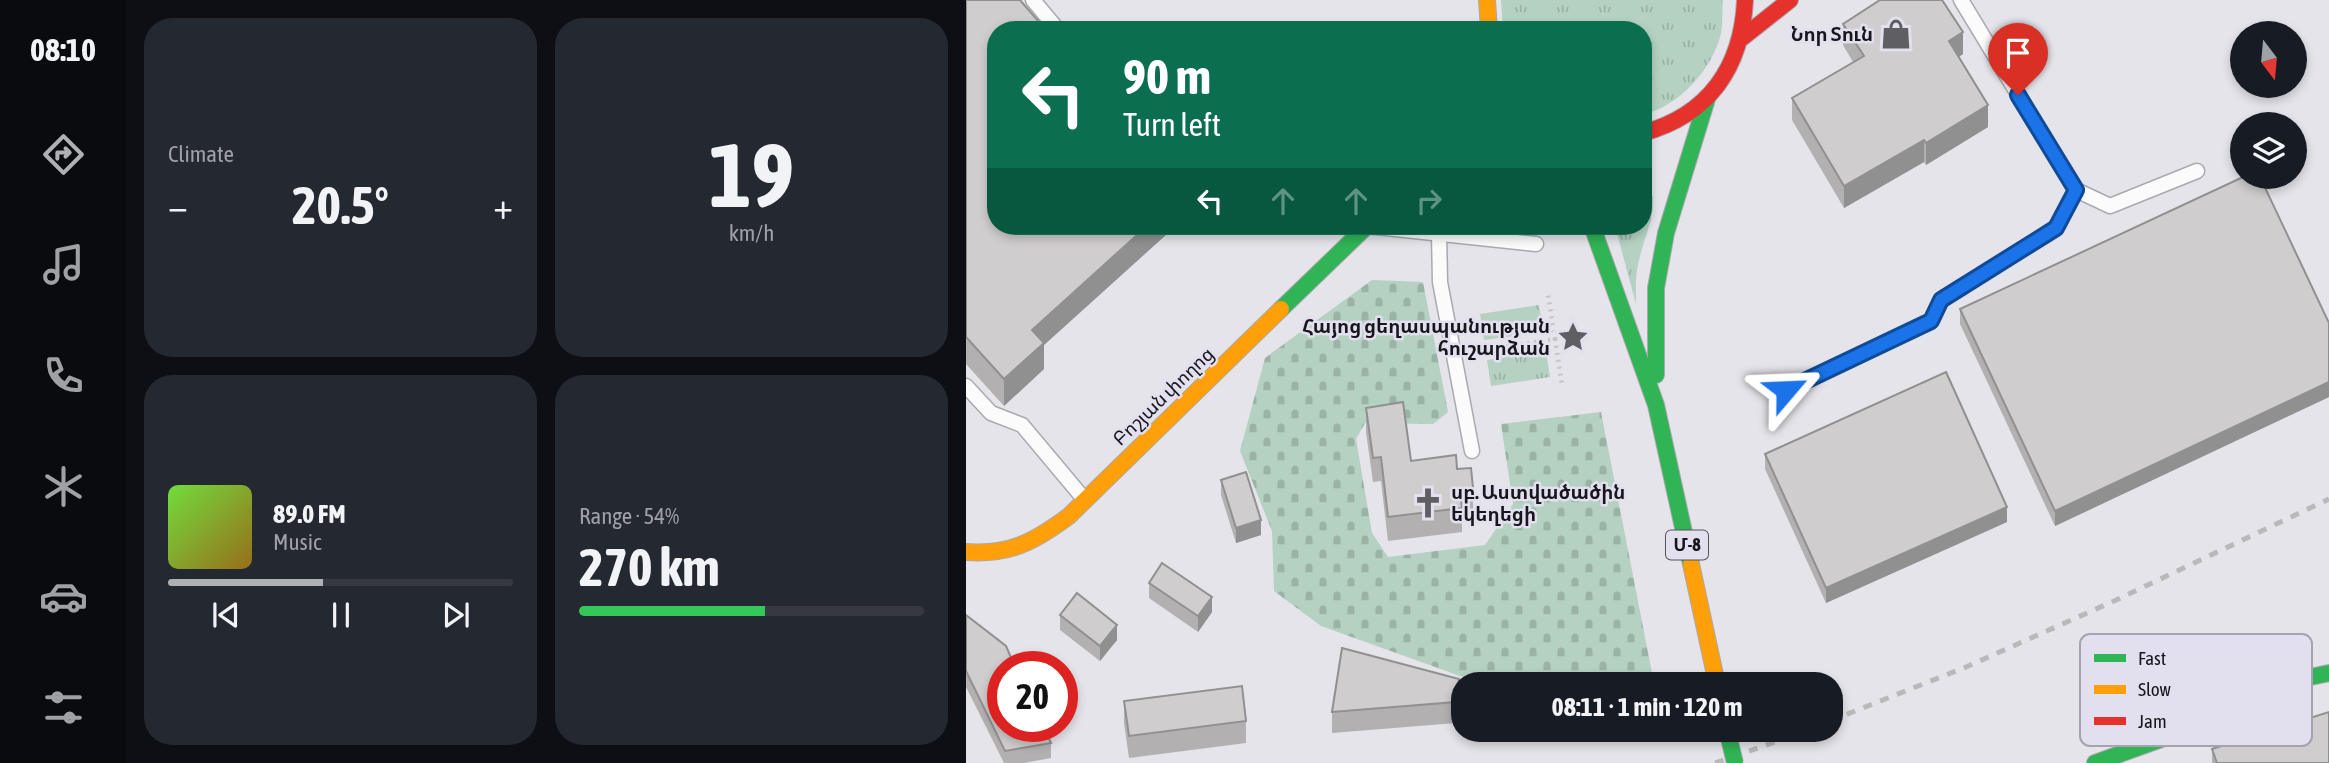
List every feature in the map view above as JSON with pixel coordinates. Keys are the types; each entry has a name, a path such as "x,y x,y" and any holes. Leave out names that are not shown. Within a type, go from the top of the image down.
{"main road":[{"path":"1485,21 1487,0"},
{"path":"1652,129 1681,119 1707,99 1722,81 1734,61 1742,38 1745,0"},
{"path":"1742,38 1790,0"},
{"name":"Մ-8","path":"1656,405 1656,288 1666,233 1707,99"},
{"name":"Բոշյան փողոց","path":"966,552 982,554 1018,550 1042,537 1085,500 1358,235"},
{"name":"Մ-8","path":"1595,235 1656,405 1714,672"},
{"path":"1730,742 1735,763"},
{"path":"2095,763 2142,746"}],"lane":[{"path":"1033,0 1050,21"},
{"path":"1961,0 2076,190 2110,206 2197,171"},
{"path":"1786,390 1931,321 1941,300 2056,228 2076,190"},
{"path":"1439,235 1440,282 1472,451"},
{"path":"1457,235 1536,244"},
{"path":"966,386 991,413 1022,425 1085,500"}],"path":[{"path":"1548,295 1562,385"},
{"path":"1454,354 1555,339"}],"green space":[{"path":"1501,0 1723,0 1722,29 1711,59 1681,95 1652,111 1652,21 1502,21"},
{"path":"1617,235 1646,235 1637,270 1636,304"},
{"path":"1372,280 1423,282 1448,412 1433,424 1365,423 1356,439 1372,533 1388,557 1485,545 1513,504 1501,424 1601,412 1652,672 1451,673 1321,626 1274,591 1272,531 1240,451 1265,358"},
{"path":"1539,305 1543,332 1484,340 1480,314"},
{"path":"1546,351 1550,377 1491,386 1487,360"}],"building":[{"path":"966,0 1020,0 1038,21 987,21 987,235 1137,235 1032,330 1044,343 1004,379 966,337"},
{"path":"1880,0 1942,0 1963,32 1949,41 1988,105 1926,143 1924,140 1844,186 1792,98 1864,56 1843,24"},
{"path":"2230,183 2230,189 2266,189 2329,323 2329,382 2055,511 1960,309"},
{"path":"1946,372 2007,507 1826,588 1765,454"},
{"path":"1403,402 1411,461 1456,455 1457,469 1471,468 1473,488 1460,490 1462,508 1388,517 1381,457 1373,458 1366,408"},
{"path":"1246,472 1261,520 1236,528 1221,480"},
{"path":"1162,563 1212,597 1198,616 1149,583"},
{"path":"1077,593 1117,625 1100,646 1060,615"},
{"path":"966,615 1006,646 1008,651 987,651 987,714 966,671"},
{"path":"1342,648 1451,677 1451,702 1332,712"},
{"path":"1242,686 1246,721 1129,736 1124,701"},
{"path":"2329,712 2329,763 2217,763 2212,749 2221,746 2312,746 2312,717"},
{"path":"1001,742 1051,743 1005,751"}],"railway":[{"path":"1843,716 1966,667 2114,601 2329,499"},
{"path":"1715,763 1775,742"}],"traffic: fast":[{"path":"1656,375 1656,288 1666,233 1707,99"},
{"path":"1281,309 1358,235"},
{"path":"1595,235 1656,405 1691,564"},
{"path":"2312,677 2329,673"},
{"path":"1730,742 1735,763"},
{"path":"2095,763 2142,746"}],"traffic: slow":[{"path":"1487,0 1488,21"},
{"path":"966,552 996,551 1021,545 1069,516 1281,309"},
{"path":"1691,564 1714,672"}],"traffic: jam":[{"path":"1652,130 1686,114 1718,85 1737,47 1745,0"},
{"path":"1742,38 1790,0"}],"place":[{"name":"Նոր Տուն","path":"1896,34"},
{"name":"Հայոց ցեղասպանության հուշարձան","path":"1573,337"},
{"name":"սբ. Աստվածածին եկեղեցի","path":"1428,503"}],"route":[{"path":"1786,390 1931,321 1941,300 2056,228 2076,190 2018,95"}]}
